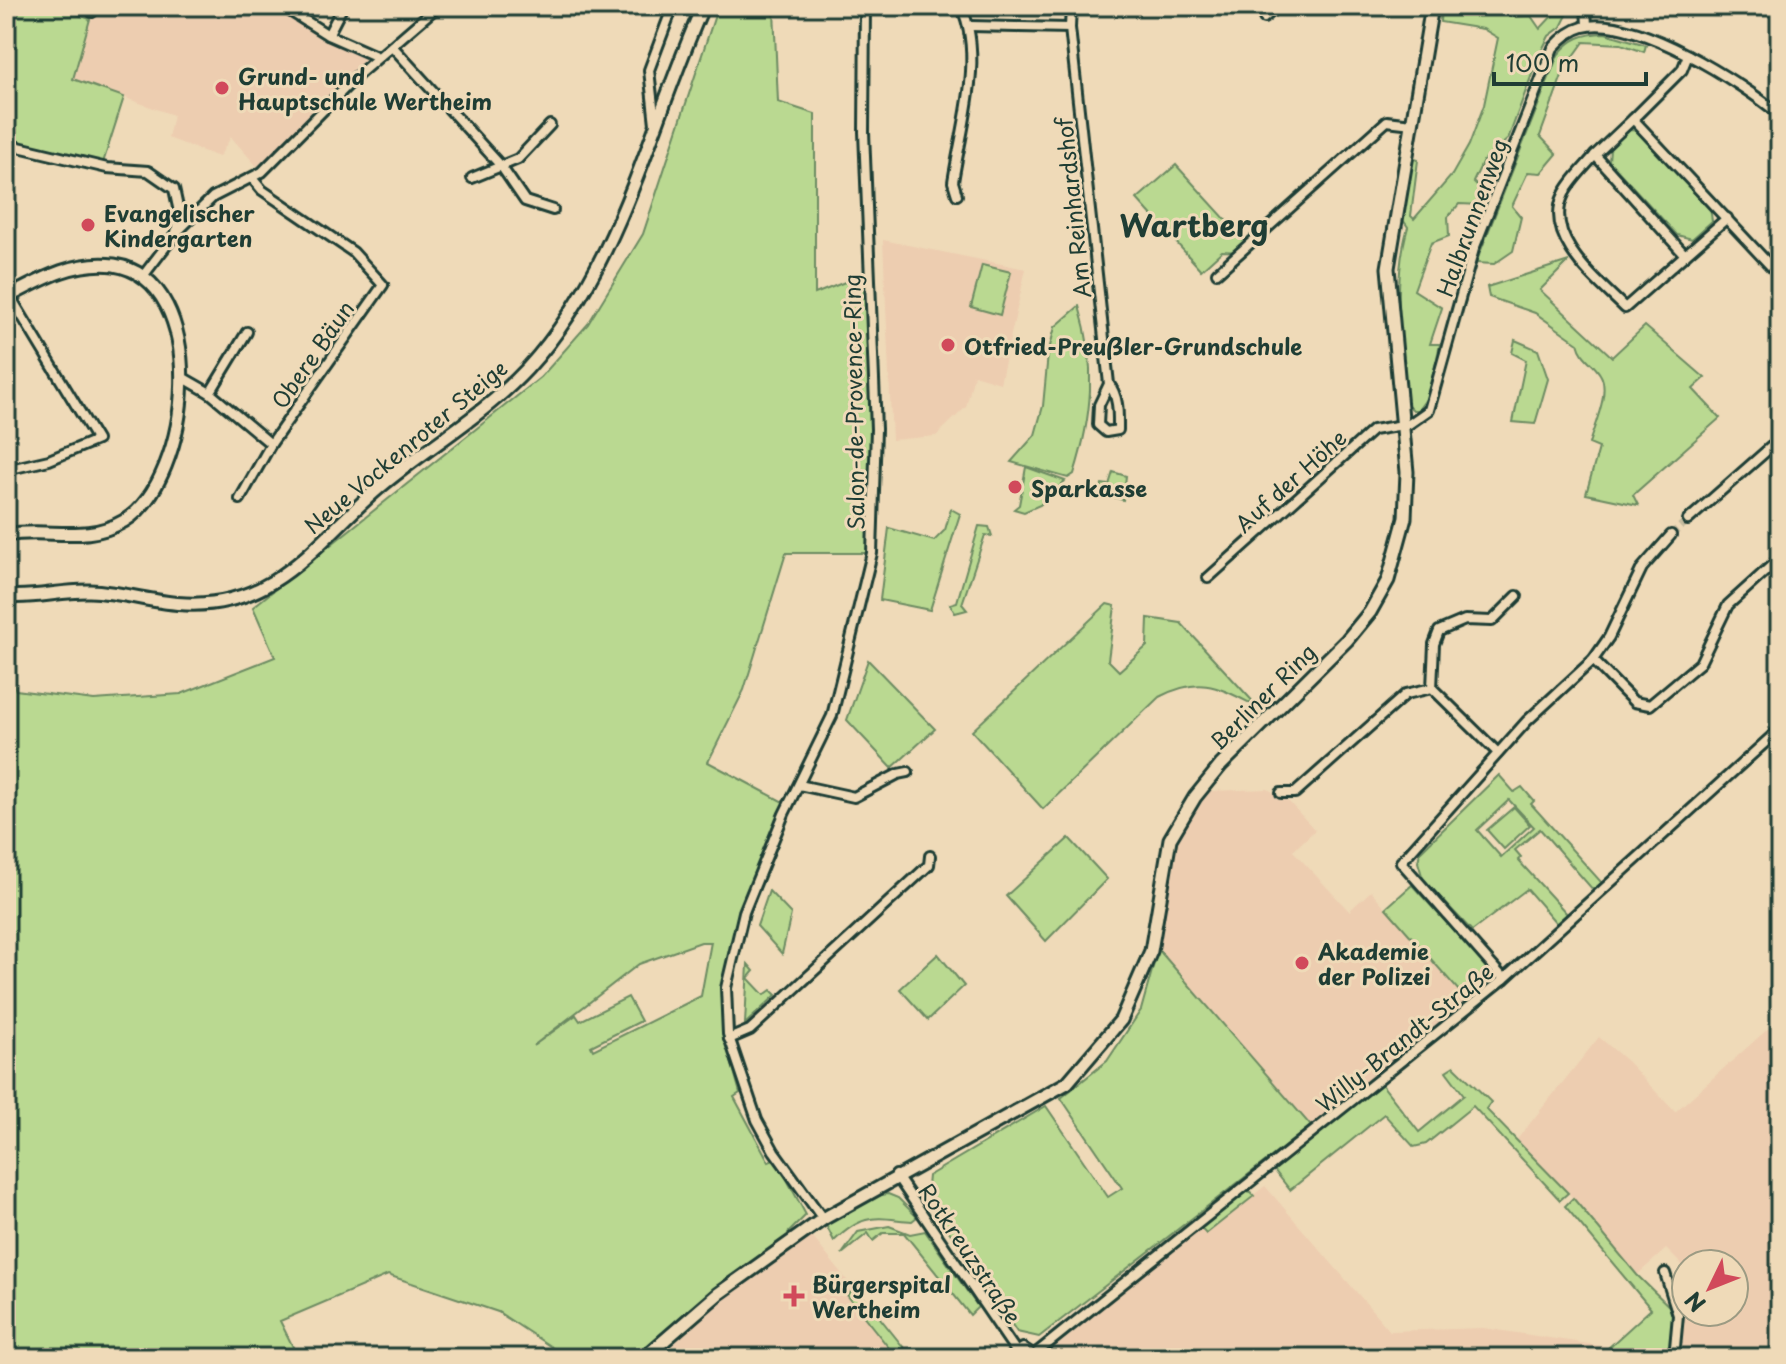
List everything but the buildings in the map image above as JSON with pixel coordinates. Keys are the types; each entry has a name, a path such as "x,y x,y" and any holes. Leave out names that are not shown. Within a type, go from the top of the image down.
{"street":[{"path":"282,6 328,35 378,57"},
{"path":"328,35 343,6"},
{"path":"143,276 176,233 213,197 252,178 305,132 378,57 438,6"},
{"name":"Neue Vockenroter Steige","path":"656,133 649,70 673,6"},
{"name":"Neue Vockenroter Steige","path":"6,596 90,591 201,604 248,597 268,587 381,486 500,396 527,369 585,291 613,237 703,6"},
{"name":"Salon-de-Provence-Ring","path":"823,1219 774,1151 757,1120 729,1039 726,988 744,912 832,716 872,553 876,429 864,132 865,6"},
{"path":"957,195 953,182 970,72 970,26 961,6"},
{"name":"Am Reinhardshof","path":"1071,6 1070,28 1109,384 1116,393 1118,430 1106,432 1098,425 1099,405 1109,384"},
{"path":"1264,18 1278,6"},
{"name":"Berliner Ring","path":"644,1358 718,1294 823,1219 896,1175 1067,1083 1121,1020 1151,951 1160,883 1170,839 1176,829 1221,765 1347,640 1370,612 1388,580 1405,518 1407,472 1388,268 1432,6"},
{"path":"1586,6 1587,26 1635,34 1714,66 1780,115"},
{"path":"970,26 1070,28"},
{"name":"Halbrunnenweg","path":"1403,425 1423,418 1429,410 1474,249 1553,48 1569,34 1587,26"},
{"path":"392,46 501,166 525,201 553,210"},
{"path":"1688,55 1682,70 1595,155 1563,196 1560,214 1567,244 1574,257 1625,308 1727,218"},
{"path":"1633,119 1780,276"},
{"path":"1217,273 1387,121 1412,124"},
{"path":"472,178 518,159 550,125"},
{"path":"6,144 107,168 148,171 174,189 179,212 176,233"},
{"path":"1595,155 1685,255"},
{"name":"Obere Bäun","path":"240,499 271,444 383,285 353,252 262,190 252,178"},
{"path":"6,470 49,460 97,440 8,297 77,267 112,265 143,276 158,287 167,304 182,377 177,428 165,467 133,514 113,527 90,534 6,535"},
{"path":"210,393 247,332"},
{"name":"Obere Bäun","path":"182,377 210,393 271,444"},
{"name":"Auf der Höhe","path":"1208,578 1373,430 1403,425"},
{"path":"1688,520 1780,439"},
{"path":"1504,979 1401,862 1498,753 1593,660 1609,637 1642,568 1671,535"},
{"path":"1593,660 1634,702 1650,705 1700,663 1728,605 1780,558"},
{"path":"1498,753 1432,688 1434,644 1439,631 1465,620 1492,621 1517,596"},
{"path":"1281,793 1295,793 1406,694 1432,688"},
{"name":"Willy-Brandt-Straße","path":"1036,1356 1504,979 1780,729"},
{"path":"799,785 854,797 908,772"},
{"path":"729,1039 745,1034 805,980 929,865 930,856"},
{"name":"Rotkreuzstraße","path":"896,1175 1015,1350"},
{"path":"1665,1273 1678,1315 1674,1358"},
{"path":"1008,1358 1015,1350 1026,1349 1036,1356"}],"shaded area":[{"name":"Grund- und Hauptschule Wertheim","path":"95,6 282,6 378,57 262,172 231,137 219,157 168,138 173,115 73,79"},
{"path":"883,240 1026,269 1000,383 974,375 966,407 936,436 892,440"},
{"name":"Akademie der Polizei","path":"1268,789 1289,802 1315,830 1293,851 1349,911 1371,891 1471,1005 1315,1131 1158,949 1168,862 1182,823 1210,791"},
{"path":"1780,1018 1780,1358 1037,1358 1197,1224 1206,1233 1265,1186 1390,1331 1484,1328 1674,1357 1678,1328 1750,1328 1750,1248 1670,1248 1670,1253 1666,1249 1637,1275 1573,1198 1515,1142 1599,1037 1628,1062 1675,1112"},
{"name":"Bürgerspital Wertheim","path":"810,1234 909,1358 653,1358 777,1256"}],"green space":[{"path":"6,6 55,6 90,19 73,79 124,97 102,166 6,144"},
{"path":"718,6 806,6 806,9 774,10 778,102 815,114 815,294 865,274 870,401 876,429 872,553 786,553 744,690 708,762 789,805 744,912 726,988 726,1042 740,1093 734,1097 769,1162 776,1159 806,1215 788,1233 792,1241 644,1358 568,1358 498,1312 388,1275 280,1321 295,1351 283,1358 6,1358 6,663 16,690 94,700 181,694 275,657 253,607 541,377 588,324 643,234","holes":["701,942 711,942 701,996 593,1050 591,1046 641,1021 628,997 580,1021 576,1015 533,1046 639,964"]},
{"path":"1441,6 1511,6 1512,17 1531,16 1540,29 1553,15 1567,15 1561,27 1549,36 1538,58 1508,139 1483,161 1473,182 1486,195 1482,205 1459,204 1448,217 1449,236 1431,243 1414,290 1442,308 1430,344 1440,344 1429,395 1418,410 1413,410 1407,404 1399,293 1408,227 1403,220 1412,158 1418,160 1411,216 1414,219 1452,175 1469,145 1484,105 1498,38 1483,29 1440,22"},
{"path":"1605,33 1646,45 1644,52 1621,44 1584,42 1564,70 1540,136 1557,154 1541,173 1528,172 1512,206 1521,217 1513,251 1494,264 1476,263 1558,55 1578,38"},
{"path":"1629,130 1640,131 1710,206 1712,221 1692,239 1677,235 1609,161 1610,149"},
{"path":"1176,165 1249,245 1240,252 1222,251 1201,270 1137,199"},
{"path":"1569,261 1540,290 1612,357 1645,326 1705,378 1693,389 1720,418 1633,495 1638,505 1586,494 1599,448 1589,444 1604,389 1600,374 1582,353 1578,343 1535,313 1489,297 1487,287"},
{"path":"982,265 1011,272 1000,315 971,307"},
{"path":"1079,306 1088,349 1090,390 1080,453 1074,474 1068,478 1011,462 1035,435 1043,406 1048,354 1055,327"},
{"path":"1515,340 1538,350 1548,379 1535,424 1513,422 1526,360 1512,353"},
{"path":"1026,467 1065,481 1040,505 1024,512 1014,509 1019,505"},
{"path":"1113,472 1126,476 1123,500 1100,493 1102,484 1109,485"},
{"path":"951,509 960,514 930,610 880,600 889,528 934,541 945,530"},
{"path":"979,526 989,527 992,536 985,535 962,604 967,610 955,613 950,604 957,602"},
{"path":"1107,604 1115,606 1108,660 1119,671 1147,646 1148,618 1181,623 1258,707 1210,686 1187,686 1159,697 1043,809 972,731"},
{"path":"868,660 935,729 892,768 847,720"},
{"path":"1499,775 1514,792 1522,787 1534,801 1531,804 1602,883 1593,890 1540,829 1515,850 1521,857 1518,860 1568,915 1557,924 1527,889 1472,931 1423,879 1418,862 1420,852","holes":["1509,800 1534,827 1501,857 1477,830"]},
{"path":"1514,807 1530,825 1504,849 1487,830"},
{"path":"1069,838 1107,879 1046,941 1006,896"},
{"path":"1412,885 1488,968 1488,982 1466,999 1386,908"},
{"path":"769,891 791,914 782,954 757,926"},
{"path":"1158,949 1311,1126 1039,1337 1017,1332 926,1197 928,1176 1046,1106 1108,1197 1122,1188 1061,1098 1107,1061 1141,1010"},
{"path":"938,954 964,986 928,1020 900,989"},
{"path":"748,964 754,971 748,978 764,995 771,990 776,995 745,1024"},
{"path":"1454,1066 1491,1102 1486,1109 1568,1193 1560,1200 1473,1106 1426,1144 1414,1147 1384,1114 1290,1190 1271,1166 1379,1081 1419,1132 1464,1095 1446,1071"},
{"path":"1245,1186 1254,1196 1206,1234 1197,1224"},
{"path":"888,1194 898,1198 917,1217 912,1221 879,1218 862,1221 834,1241 826,1225 876,1196"},
{"path":"1573,1198 1637,1275 1670,1307 1670,1328 1677,1328 1674,1357 1608,1348 1651,1309 1565,1206"},
{"path":"889,1226 910,1234 925,1231 978,1307 970,1315 904,1233 883,1233 873,1241 868,1233 842,1254 858,1232"},
{"path":"856,1288 912,1358 897,1358 847,1295"}],"tunnel":[{"path":"1671,535 1688,520"}],"place":[{"name":"Grund- und Hauptschule Wertheim","path":"222,88"},
{"name":"Evangelischer Kindergarten","path":"88,225"},
{"name":"Otfried-Preußler-Grundschule","path":"948,345"},
{"name":"Sparkasse","path":"1015,487"},
{"name":"Akademie der Polizei","path":"1302,963"},
{"name":"Bürgerspital Wertheim","path":"794,1296"}],"district":[{"name":"Wartberg","path":"1194,224"}]}
